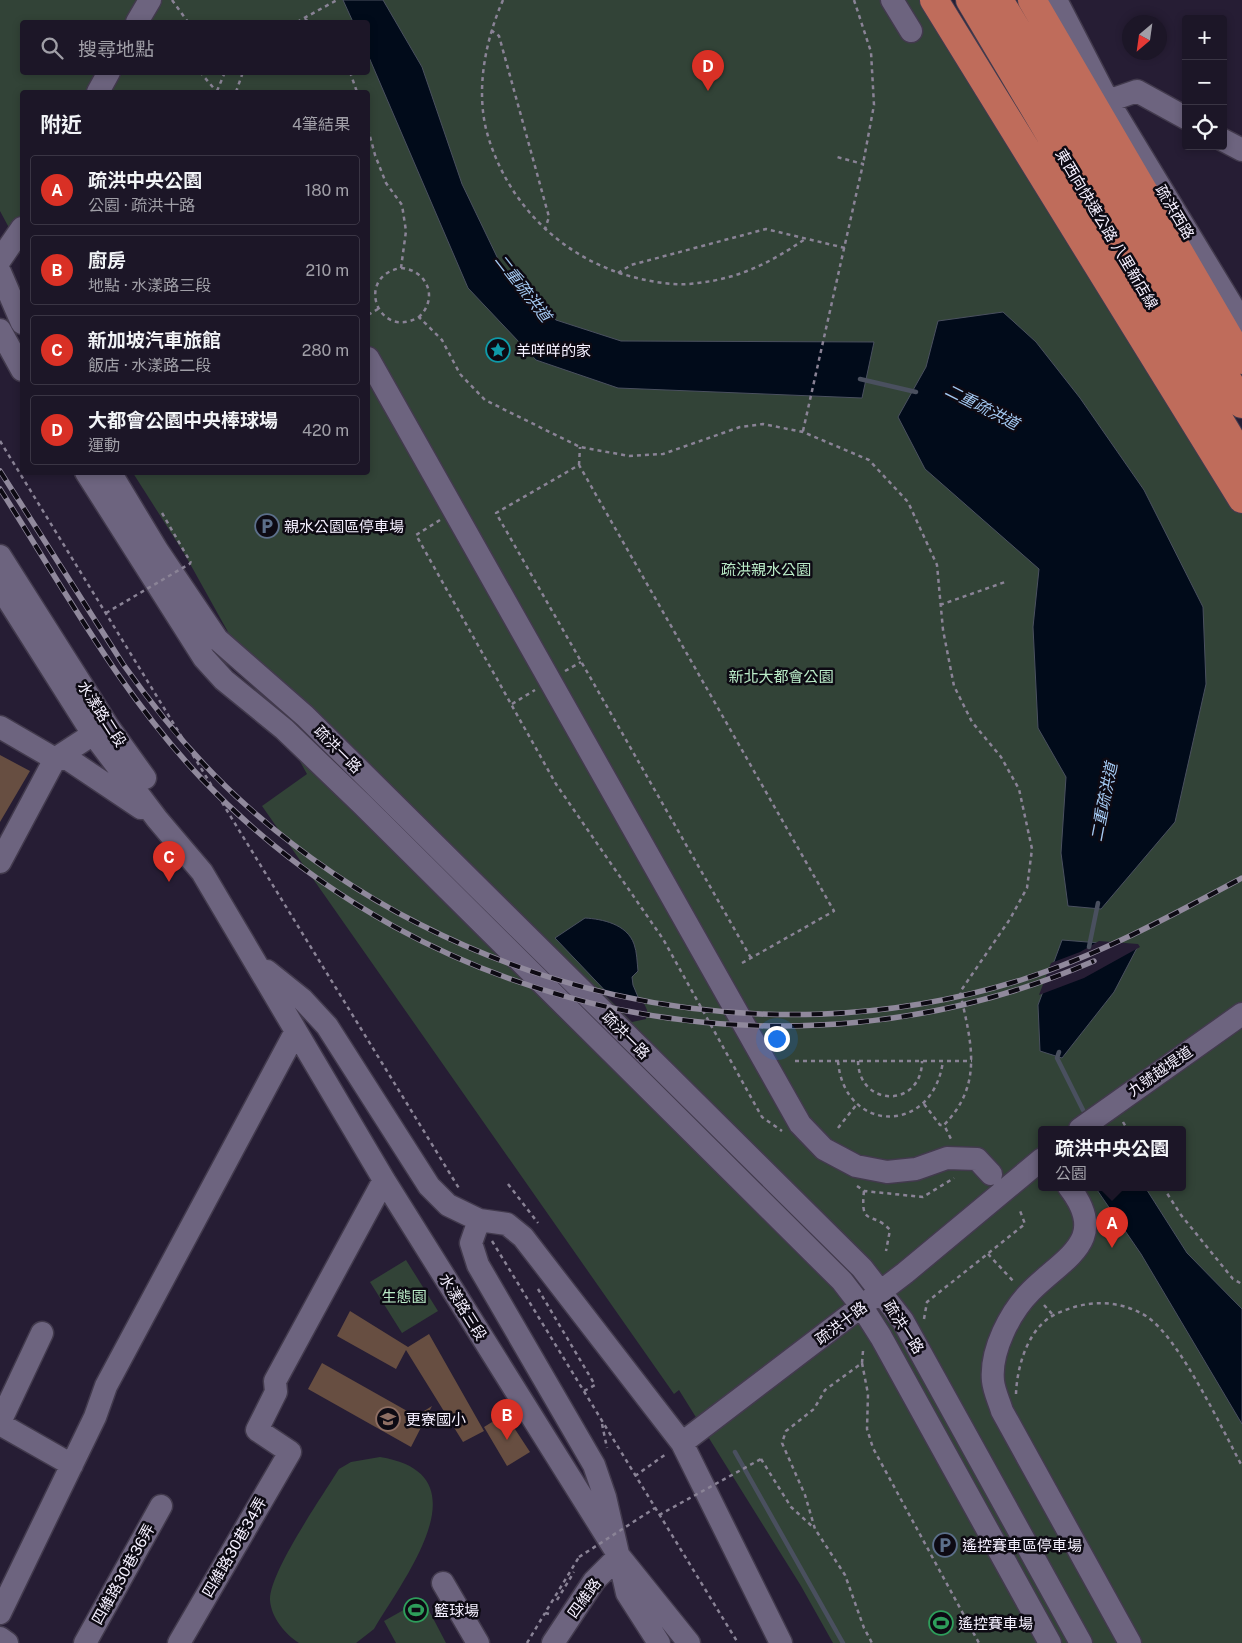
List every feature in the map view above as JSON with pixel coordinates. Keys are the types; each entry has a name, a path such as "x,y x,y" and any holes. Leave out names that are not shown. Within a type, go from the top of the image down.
{"highway":[{"path":"934,0 1242,500"},
{"path":"968,0 1065,212"},
{"name":"東西向快速公路 八里新店線","path":"968,0 1242,458"},
{"name":"東西向快速公路 八里新店線","path":"999,0 1242,404"},
{"path":"1032,0 1242,360"}],"street":[{"path":"138,20 150,0"},
{"path":"892,0 911,31"},
{"name":"疏洪西路","path":"1038,0 1108,101 1242,322"},
{"name":"疏洪西路","path":"1056,0 1108,101"},
{"path":"99,90 107,75"},
{"path":"1108,101 1137,91 1182,116"},
{"path":"1227,142 1242,150"},
{"path":"0,260 20,231"},
{"path":"0,272 20,318"},
{"path":"0,330 20,366"},
{"path":"370,362 800,1124 824,1149 856,1166 887,1172 916,1169 947,1158 984,1166"},
{"name":"疏洪一路","path":"88,475 188,636 224,680 284,728 842,1281 862,1307 1050,1643"},
{"name":"疏洪一路","path":"112,475 157,550 217,639 312,723 862,1268 903,1321 1081,1643"},
{"name":"水漾路二段","path":"0,556 100,729 197,851 202,872"},
{"name":"水漾路二段","path":"0,587 100,729 157,818 202,872 255,960"},
{"path":"0,727 54,759 68,759 157,818"},
{"path":"0,862 54,759 100,729"},
{"path":"255,960 302,999 326,1026 429,1186 448,1205 485,1229"},
{"name":"水漾路三段","path":"255,960 384,1180 619,1556 689,1643"},
{"name":"九號越堤道","path":"1084,1126 1242,1014"},
{"path":"0,1613 95,1417 106,1386 296,1031"},
{"name":"疏洪十路","path":"676,1447 862,1307 1038,1162"},
{"name":"四維路30巷34弄","path":"179,1643 290,1452 257,1430 276,1392 275,1382 384,1180"},
{"path":"1071,1191 1086,1217 1084,1235 1075,1252 1027,1295 1007,1326 996,1352 993,1381 1002,1411 1130,1643"},
{"path":"659,1643 627,1593 606,1497 594,1464 478,1265 470,1244 485,1229 507,1224 523,1238 676,1447 781,1643"},
{"path":"42,1333 0,1423 72,1465"},
{"name":"四維路30巷36弄","path":"85,1643 161,1506"},
{"name":"四維路","path":"553,1643 594,1581 619,1556"},
{"path":"444,1583 478,1643"},
{"path":"0,1638 7,1643"}],"path":[{"path":"172,0 187,20"},
{"path":"305,20 337,0"},
{"path":"503,0 490,29 482,80 486,128 501,171 524,208 567,247 596,265 617,274 659,283 696,284 735,276 772,262 805,239"},
{"path":"803,432 845,248 874,105 871,52 854,0"},
{"path":"490,29 499,36 549,217 545,229"},
{"path":"203,75 215,90"},
{"path":"218,90 224,75"},
{"path":"237,90 242,75"},
{"path":"351,75 357,90"},
{"path":"370,136 386,183 402,205 406,231 401,268"},
{"path":"837,157 863,164"},
{"path":"617,274 631,265 766,228 845,248"},
{"path":"401,268 416,271 427,282 429,290 428,305 419,317 405,323 397,322 383,315 378,308 376,285 386,273 401,268"},
{"path":"370,314 378,308"},
{"path":"419,317 442,340 460,374 485,400 580,447 629,456 663,454 740,427 763,424 803,432 869,460 908,502 937,565 940,605 954,686 972,722 1001,757 1019,790 1032,849 1027,888 1010,920 960,992 972,1061 965,1096 944,1125"},
{"path":"0,441 20,473"},
{"path":"580,447 579,465 834,911 742,963"},
{"path":"579,465 496,513 751,958"},
{"path":"21,475 464,1196"},
{"path":"106,613 191,563 162,513"},
{"path":"940,605 1005,582"},
{"path":"795,1061 972,1061"},
{"path":"838,1061 842,1082 857,1104 875,1114 885,1116 906,1114 924,1104 938,1085 942,1061"},
{"path":"858,1061 859,1073 868,1088 890,1097 899,1096 913,1087 921,1073 922,1061"},
{"path":"838,1128 857,1104"},
{"path":"924,1104 940,1125 944,1125 954,1144 984,1166"},
{"path":"864,1191 862,1210 866,1217 884,1224 890,1230 886,1251"},
{"path":"1165,1191 1181,1216 1233,1279 1242,1284"},
{"path":"485,1229 634,1476 738,1643"},
{"path":"988,1254 1027,1295"},
{"path":"1017,1400 1018,1373 1025,1351 1035,1333 1053,1315 1069,1308 1101,1302 1131,1309 1146,1316 1161,1329 1188,1369 1242,1466"},
{"path":"863,1351 862,1363 868,1394 867,1429 874,1448 979,1643"},
{"path":"815,1529 805,1495 782,1443 786,1431 814,1409 825,1390 862,1363"},
{"path":"634,1476 676,1447"},
{"path":"659,1515 761,1459 791,1507 815,1529 845,1575 864,1628 872,1643"},
{"path":"528,1643 571,1570 574,1572 553,1608 548,1615 545,1613 564,1581 579,1557 655,1508"}],"green space":[{"name":"疏洪親水公園","path":"0,0 944,0 1242,494 1242,1643 833,1643 801,1586 679,1390 674,1394 262,806 307,774 184,553 134,475 370,475 370,90 20,90 20,248 0,211"},
{"name":"生態園","path":"406,1260 438,1311 402,1333 370,1282"},
{"path":"380,1457 412,1467 428,1484 433,1506 428,1531 417,1557 374,1629 356,1643 299,1643 289,1635 273,1613 270,1600 278,1572 298,1534 339,1469 351,1462"},
{"name":"籃球場","path":"423,1599 446,1643 396,1643 384,1621"}],"water":[{"path":"343,0 383,0 422,67 462,184 499,261 522,292 556,320 621,341 874,342 862,398 618,388 536,360 468,288 370,60 370,20 352,20"},
{"path":"1003,312 1036,342 1080,398 1144,490 1203,607 1206,684 1175,822 1101,909 1068,906 1061,853 1066,777 1038,728 1033,627 1039,569 925,469 898,417 926,367 938,321"},
{"path":"585,918 606,921 620,927 631,937 634,944 638,971 632,977 633,985 644,1011 633,1020 555,938"},
{"path":"1062,940 1138,946 1114,992 1062,1058 1040,1051 1038,1005"},
{"path":"1098,1191 1148,1191 1187,1253 1242,1309 1242,1424 1141,1254"}],"pier":[{"path":"1099,941 1138,944 1140,947 1084,978 1039,995 1051,963 1080,952"},
{"path":"601,991 642,999 647,1010 646,1019 632,1022"}],"building":[{"path":"0,755 30,771 0,822"},
{"path":"350,1311 408,1347 429,1334 484,1431 463,1442 406,1350 396,1369 337,1336"},
{"path":"322,1363 416,1416 432,1406 411,1447 308,1389"},
{"path":"505,1414 530,1452 507,1466 484,1427"}],"waterway":[{"name":"二重疏洪道","path":"860,379 916,392"},
{"name":"二重疏洪道","path":"1089,947 1098,903"},
{"name":"二重疏洪道","path":"1059,1052 1057,1058 1083,1110"},
{"path":"735,1452 843,1643"}],"railway":[{"path":"0,471 123,664 181,739 230,791 330,871 420,924 515,966 614,995 716,1011 819,1014 922,1004 1024,979 1081,958 1135,933 1242,878"},
{"path":"0,489 118,675 144,711 201,778 293,860 394,927 504,976 619,1009 737,1025 858,1022 977,1001 1094,961"}],"place":[{"name":"大都會公園中央棒球場","path":"708,91"},
{"name":"羊咩咩的家","path":"498,350"},
{"name":"親水公園區停車場","path":"267,526"},
{"name":"新加坡汽車旅館","path":"169,882"},
{"name":"疏洪中央公園","path":"1112,1248"},
{"name":"更寮國小","path":"388,1419"},
{"name":"廚房","path":"507,1440"},
{"name":"遙控賽車區停車場","path":"945,1545"},
{"name":"籃球場","path":"416,1610"},
{"name":"遙控賽車場","path":"941,1623"}],"park label":[{"name":"新北大都會公園","path":"781,676"}]}
